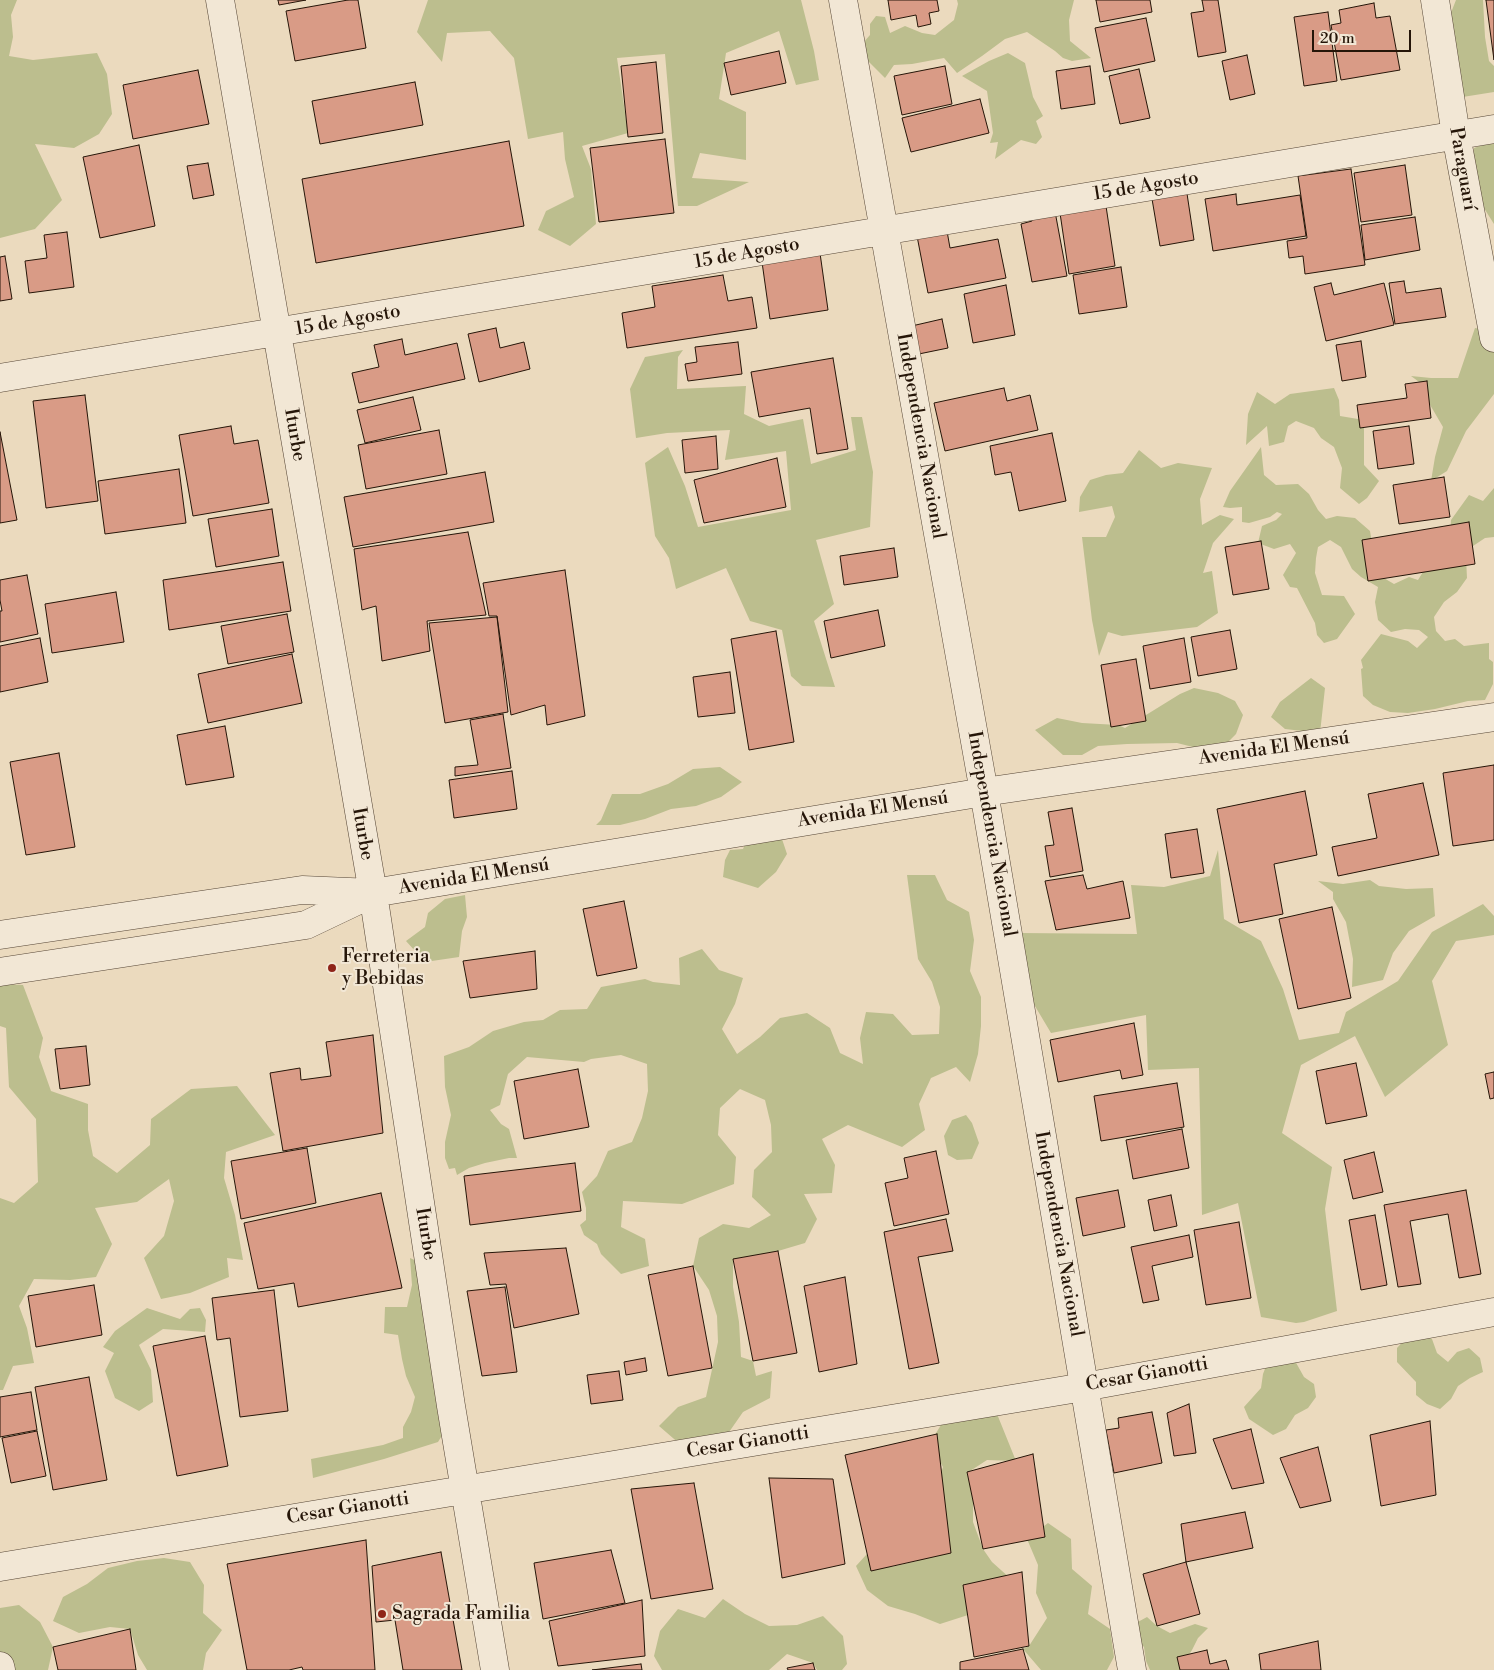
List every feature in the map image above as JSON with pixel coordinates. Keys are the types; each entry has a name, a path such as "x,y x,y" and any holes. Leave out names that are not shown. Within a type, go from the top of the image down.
{"street":[{"name":"Iturbe","path":"220,0 372,893 464,1490 495,1670"},
{"name":"Independencia Nacional","path":"843,0 984,792 1132,1670"},
{"name":"Paraguarí","path":"1435,0 1456,135 1494,338"},
{"name":"15 de Agosto","path":"0,378 1494,129"},
{"name":"Avenida El Mensú","path":"0,935 302,890 372,893 984,792 1494,717"},
{"name":"Avenida El Mensú","path":"0,972 306,925 372,893"},
{"name":"Cesar Gianotti","path":"0,1567 1084,1387 1494,1312"},
{"path":"0,1666 1,1670"}],"green space":[{"path":"0,0 17,0 11,15 13,37 9,56 33,60 97,53 107,74 112,114 99,134 74,148 35,144 62,200 35,229 0,238"},
{"path":"428,0 801,0 819,80 796,85 779,31 726,53 719,99 746,112 746,160 700,153 692,178 749,182 697,206 678,206 665,54 617,58 628,133 582,146 591,169 596,224 570,246 538,230 546,211 574,197 565,159 563,132 528,139 514,58 490,31 447,33 442,62 417,32"},
{"path":"957,0 1074,0 1069,20 1070,41 1091,58 1072,61 1063,58 1027,32 1005,39 957,73 944,58 912,64 894,65 885,78 864,57 863,43 870,35 870,24 876,16 885,17 890,33 905,26 922,33 935,35 954,20 958,4"},
{"path":"1456,0 1483,0 1485,37 1489,61 1494,66 1494,92 1450,99 1445,28"},
{"path":"1008,53 1025,63 1033,97 1043,116 1036,121 1042,137 1036,144 1021,140 995,159 998,142 990,143 993,133 987,91 962,76"},
{"path":"1494,141 1494,224 1482,205 1472,176 1474,148"},
{"path":"1475,328 1489,331 1494,340 1494,394 1466,431 1447,471 1431,481 1443,427 1429,403 1426,387 1411,376 1458,378"},
{"path":"683,350 678,357 677,389 746,386 744,414 769,426 803,419 811,464 856,450 851,417 862,417 873,472 870,527 816,540 834,604 814,621 835,687 802,686 791,676 782,630 750,621 726,568 676,589 669,558 655,536 645,463 668,447 685,486 698,527 791,510 786,451 725,460 730,430 667,433 636,438 630,389 645,357"},
{"path":"1334,388 1339,400 1340,416 1364,420 1364,465 1379,481 1367,498 1359,504 1340,488 1342,468 1334,447 1321,438 1314,428 1296,421 1288,426 1284,442 1269,446 1267,426 1246,445 1248,414 1257,392 1275,404 1290,394"},
{"path":"1261,447 1264,475 1276,485 1298,484 1309,494 1318,510 1326,519 1337,516 1355,518 1370,531 1377,574 1394,584 1409,577 1418,580 1426,567 1450,540 1451,520 1469,495 1483,501 1494,488 1494,537 1485,538 1464,552 1467,578 1457,592 1444,602 1434,617 1436,631 1445,641 1455,639 1464,646 1489,643 1489,659 1493,662 1493,684 1485,700 1468,701 1408,713 1390,712 1373,705 1363,696 1361,669 1363,668 1361,660 1381,634 1408,641 1417,648 1428,637 1419,630 1405,629 1391,632 1378,620 1375,602 1378,587 1352,569 1341,547 1330,540 1318,547 1316,558 1315,573 1322,595 1344,596 1355,614 1337,639 1324,643 1317,635 1315,623 1297,588 1290,587 1283,575 1296,553 1290,544 1274,549 1258,543 1262,526 1276,520 1282,514 1277,512 1270,517 1249,523 1242,522 1242,507 1223,507 1230,491"},
{"path":"1139,450 1161,468 1178,463 1212,468 1200,499 1202,525 1220,515 1234,519 1213,543 1203,573 1212,571 1218,613 1197,627 1122,636 1108,632 1099,656 1092,620 1082,537 1106,537 1115,517 1112,506 1079,512 1080,497 1090,480 1106,475 1123,473"},
{"path":"1311,678 1325,688 1320,733 1285,729 1271,717 1280,702"},
{"path":"1194,688 1218,693 1235,701 1243,715 1236,734 1225,745 1212,748 1193,747 1177,743 1127,744 1098,746 1082,755 1063,755 1035,730 1057,718 1082,723 1118,725 1125,728 1180,694"},
{"path":"720,767 742,782 721,797 696,806 671,809 645,819 620,825 596,825 601,820 612,794 640,794 668,784 693,769"},
{"path":"751,831 781,836 787,854 776,872 758,888 723,877 725,860 730,850 743,849"},
{"path":"1218,850 1224,919 1261,941 1283,989 1299,1040 1339,1033 1346,1012 1398,981 1432,932 1483,904 1494,916 1494,935 1456,941 1432,981 1448,1045 1385,1097 1355,1036 1301,1065 1282,1133 1332,1167 1325,1209 1337,1311 1304,1322 1296,1323 1261,1317 1238,1203 1202,1215 1199,1068 1148,1070 1146,1015 1051,1033 1026,991 1018,933 1137,934 1131,885 1164,887 1210,876"},
{"path":"907,875 935,875 947,900 969,912 974,940 970,971 981,997 981,1026 978,1054 970,1082 956,1067 931,1078 919,1104 925,1130 902,1147 848,1125 822,1139 835,1165 832,1193 804,1194 817,1219 805,1243 778,1251 733,1260 733,1287 739,1322 741,1357 753,1361 756,1376 772,1371 770,1398 743,1412 727,1435 681,1445 659,1426 678,1407 706,1397 718,1342 717,1316 709,1290 693,1266 699,1238 723,1224 749,1228 771,1215 752,1197 754,1170 772,1152 771,1125 765,1100 740,1089 720,1108 718,1135 736,1157 734,1184 682,1204 623,1201 621,1227 645,1239 649,1266 621,1274 601,1254 597,1244 584,1235 580,1225 586,1220 586,1208 582,1192 597,1176 608,1151 632,1142 642,1118 648,1091 647,1064 621,1055 591,1059 584,1062 527,1057 508,1074 500,1105 490,1110 501,1124 509,1129 517,1158 485,1163 469,1168 457,1175 455,1168 449,1169 445,1158 445,1142 451,1115 445,1087 444,1056 469,1047 493,1031 524,1022 543,1020 560,1010 587,1009 601,987 645,979 653,982 680,985 679,958 702,949 719,970 743,978 735,1004 722,1029 737,1054 760,1037 780,1018 807,1013 830,1028 840,1053 863,1064 860,1038 866,1012 893,1014 912,1035 939,1034 940,1007 932,982 918,959"},
{"path":"1370,880 1379,886 1406,889 1433,888 1435,916 1409,931 1393,953 1383,980 1352,987 1353,959 1346,922 1333,899 1333,892 1318,881 1343,884"},
{"path":"465,895 467,917 462,931 459,957 425,962 406,941 425,927 428,913 445,899"},
{"path":"0,984 23,985 43,1038 39,1057 51,1091 88,1104 88,1130 93,1156 117,1173 150,1145 151,1119 191,1089 237,1086 275,1135 226,1152 224,1178 235,1215 243,1260 227,1258 229,1277 190,1293 161,1299 144,1258 164,1236 174,1201 169,1179 137,1202 95,1208 112,1244 96,1277 70,1280 34,1279 19,1306 27,1328 34,1363 13,1366 3,1390 0,1390 0,1198 14,1203 38,1182 36,1119 9,1087 6,1028 0,1026"},
{"path":"966,1115 972,1123 979,1143 972,1159 957,1160 948,1155 944,1136 952,1120"},
{"path":"410,1258 428,1266 446,1429 438,1442 313,1478 311,1459 383,1445 403,1438 403,1427 411,1412 415,1397 406,1376 398,1335 384,1333 385,1307 407,1307 412,1285"},
{"path":"147,1308 180,1319 190,1309 200,1308 206,1320 205,1332 163,1329 139,1345 151,1370 153,1402 139,1411 115,1398 105,1371 114,1353 103,1347 115,1331"},
{"path":"1419,1334 1432,1339 1437,1353 1448,1362 1457,1352 1469,1348 1480,1358 1483,1372 1458,1386 1451,1399 1440,1409 1427,1404 1416,1395 1416,1382 1397,1362 1397,1348 1407,1337"},
{"path":"1290,1352 1304,1377 1314,1384 1316,1397 1308,1408 1295,1415 1286,1429 1273,1435 1249,1419 1244,1407 1261,1388 1263,1374 1268,1361"},
{"path":"995,1409 1016,1461 987,1460 967,1473 973,1494 973,1522 983,1549 992,1562 1011,1579 968,1615 940,1624 888,1606 867,1590 856,1566 876,1544 891,1567 917,1561 940,1548 935,1492 943,1467 930,1443 944,1420"},
{"path":"1048,1523 1071,1539 1072,1569 1092,1586 1088,1614 1110,1629 1114,1657 1107,1670 1041,1670 1023,1649 1029,1646 1047,1618 1036,1593 1038,1565 1027,1539"},
{"path":"164,1558 190,1562 204,1585 203,1613 222,1630 206,1653 203,1670 147,1670 138,1655 130,1629 110,1627 79,1633 53,1621 63,1597 87,1584 108,1568 137,1561"},
{"path":"723,1599 745,1614 769,1626 797,1625 823,1616 843,1636 847,1664 842,1670 817,1670 813,1663 787,1654 769,1670 662,1670 654,1656 660,1631 678,1609 705,1618"},
{"path":"19,1605 40,1622 53,1647 48,1670 5,1670 0,1666 0,1608"},
{"path":"1147,1617 1157,1626 1170,1633 1195,1624 1208,1628 1198,1638 1179,1670 1150,1670 1146,1661 1144,1647 1135,1637 1136,1623"}],"building":[{"path":"278,0 306,0 279,5"},
{"path":"348,0 358,0 366,48 295,61 286,11"},
{"path":"888,0 937,0 939,11 929,13 931,24 918,27 916,15 891,20"},
{"path":"1096,0 1150,0 1152,12 1100,22"},
{"path":"1202,0 1218,0 1226,52 1198,57 1191,13 1204,11"},
{"path":"1486,0 1494,0 1494,60"},
{"path":"1374,3 1376,18 1390,16 1400,70 1341,80 1331,25 1341,23 1339,10"},
{"path":"1328,12 1337,81 1304,86 1294,17"},
{"path":"1146,18 1155,61 1104,72 1095,28"},
{"path":"779,51 786,83 731,95 724,63"},
{"path":"1247,55 1255,94 1230,100 1222,61"},
{"path":"656,62 663,133 628,137 621,66"},
{"path":"945,66 952,104 902,115 894,76"},
{"path":"1090,66 1095,104 1061,109 1056,71"},
{"path":"1139,69 1150,118 1120,124 1109,76"},
{"path":"198,70 209,124 133,139 123,85"},
{"path":"415,82 423,125 320,144 312,101"},
{"path":"980,99 989,133 911,152 902,118"},
{"path":"665,139 674,213 599,222 590,148"},
{"path":"509,141 524,226 316,263 302,179"},
{"path":"139,145 155,226 100,238 83,157"},
{"path":"208,163 214,195 193,199 187,166"},
{"path":"1405,165 1412,215 1361,222 1354,173"},
{"path":"1351,169 1365,265 1305,274 1303,256 1289,258 1287,241 1307,238 1298,176"},
{"path":"1186,187 1194,240 1160,246 1151,193"},
{"path":"1236,194 1237,205 1300,195 1306,236 1213,251 1205,199"},
{"path":"1054,206 1067,276 1032,282 1021,224 1032,221 1030,211"},
{"path":"1106,206 1115,266 1069,274 1060,213"},
{"path":"1415,217 1420,250 1365,260 1361,225"},
{"path":"947,231 950,248 998,239 1006,278 928,293 917,236"},
{"path":"67,232 74,287 29,293 25,261 47,258 44,235"},
{"path":"820,253 828,310 770,319 762,262"},
{"path":"5,256 12,299 0,301 0,257"},
{"path":"1121,267 1127,307 1079,314 1073,275"},
{"path":"723,275 728,301 752,297 757,328 627,348 622,313 655,307 652,286"},
{"path":"1404,281 1406,293 1441,288 1446,317 1395,324 1389,283"},
{"path":"1331,283 1334,295 1384,283 1394,325 1326,341 1314,287"},
{"path":"1006,285 1015,335 973,343 964,294"},
{"path":"942,319 948,348 909,356 903,328"},
{"path":"496,328 500,348 524,342 530,369 479,382 468,334"},
{"path":"402,339 405,355 457,343 465,379 359,403 352,373 379,367 374,345"},
{"path":"1361,341 1366,377 1342,381 1336,345"},
{"path":"738,342 742,374 688,381 685,364 697,362 695,347"},
{"path":"833,358 848,449 817,454 810,408 759,417 751,372"},
{"path":"1427,381 1431,418 1360,428 1357,405 1407,398 1405,384"},
{"path":"1004,388 1007,401 1030,395 1038,430 945,451 934,403"},
{"path":"85,395 98,501 46,508 33,401"},
{"path":"413,397 421,430 365,443 357,410"},
{"path":"231,426 234,444 258,440 269,503 193,516 179,435"},
{"path":"1409,426 1414,464 1378,469 1373,431"},
{"path":"439,430 447,474 366,489 358,445"},
{"path":"0,432 17,520 0,523"},
{"path":"1052,433 1066,501 1019,511 1011,472 995,475 990,446"},
{"path":"716,436 718,469 685,473 682,440"},
{"path":"777,458 786,507 704,523 694,480"},
{"path":"179,469 186,523 105,534 98,481"},
{"path":"485,472 494,522 353,547 344,497"},
{"path":"1444,477 1450,517 1399,524 1393,485"},
{"path":"272,509 279,556 216,567 208,519"},
{"path":"1469,522 1475,564 1368,581 1362,540"},
{"path":"468,532 486,615 427,621 430,651 382,661 376,606 362,610 354,549"},
{"path":"1261,541 1269,589 1233,595 1225,547"},
{"path":"894,548 898,577 844,585 840,556"},
{"path":"283,562 291,611 169,630 163,580"},
{"path":"565,570 585,716 547,725 545,705 511,715 497,616 489,616 483,583"},
{"path":"27,575 38,634 0,642 0,611 2,611 0,580"},
{"path":"116,592 124,642 52,653 45,604"},
{"path":"878,610 885,646 831,658 824,621"},
{"path":"287,614 294,652 228,664 221,626"},
{"path":"497,617 508,712 445,723 429,623"},
{"path":"1230,630 1237,669 1198,676 1191,637"},
{"path":"776,631 794,742 749,750 731,639"},
{"path":"40,638 48,682 0,692 0,646"},
{"path":"1184,638 1191,682 1150,689 1143,646"},
{"path":"292,654 302,703 208,723 198,674"},
{"path":"1136,659 1146,721 1111,727 1101,665"},
{"path":"730,672 735,713 698,717 693,677"},
{"path":"503,714 511,768 455,776 455,767 478,765 470,720"},
{"path":"225,726 234,777 186,785 177,735"},
{"path":"59,753 75,847 26,855 10,762"},
{"path":"1494,765 1494,840 1453,846 1443,773"},
{"path":"512,771 517,809 454,818 449,780"},
{"path":"1423,783 1439,855 1338,876 1332,847 1377,838 1368,794"},
{"path":"1305,791 1317,855 1274,864 1283,914 1239,923 1217,809"},
{"path":"1072,808 1083,871 1050,877 1045,846 1054,845 1048,812"},
{"path":"1197,829 1204,873 1171,878 1165,834"},
{"path":"1083,875 1087,889 1123,881 1130,918 1056,930 1045,881"},
{"path":"624,901 637,968 597,976 583,909"},
{"path":"1332,907 1351,998 1298,1009 1279,919"},
{"path":"535,951 537,989 470,998 463,961"},
{"path":"1134,1023 1143,1075 1122,1079 1120,1070 1058,1082 1050,1040"},
{"path":"373,1035 383,1133 283,1151 270,1073 300,1068 301,1080 331,1076 326,1042"},
{"path":"86,1046 90,1085 60,1089 55,1049"},
{"path":"1356,1063 1367,1116 1326,1124 1316,1071"},
{"path":"578,1069 589,1127 524,1139 514,1081"},
{"path":"1494,1072 1494,1098 1490,1099 1485,1074"},
{"path":"1177,1083 1184,1127 1101,1141 1094,1096"},
{"path":"1182,1129 1189,1168 1133,1179 1126,1140"},
{"path":"307,1148 316,1203 241,1219 231,1161"},
{"path":"936,1151 949,1214 894,1226 885,1183 908,1178 904,1158"},
{"path":"1374,1152 1383,1192 1353,1199 1344,1160"},
{"path":"575,1163 581,1211 470,1225 464,1176"},
{"path":"1118,1190 1125,1227 1083,1236 1076,1198"},
{"path":"1466,1190 1481,1274 1459,1278 1448,1214 1410,1221 1421,1284 1398,1287 1384,1205"},
{"path":"381,1193 402,1288 298,1307 294,1283 258,1289 244,1223"},
{"path":"1171,1195 1177,1226 1154,1231 1148,1200"},
{"path":"1375,1215 1387,1285 1361,1290 1349,1220"},
{"path":"946,1219 953,1251 918,1257 939,1363 909,1369 884,1232"},
{"path":"1239,1222 1251,1298 1206,1305 1194,1230"},
{"path":"1189,1235 1193,1257 1152,1266 1159,1300 1143,1303 1131,1247"},
{"path":"566,1248 579,1314 514,1328 506,1284 490,1285 484,1253"},
{"path":"778,1251 797,1353 753,1361 733,1259"},
{"path":"693,1266 712,1368 668,1376 648,1275"},
{"path":"845,1277 857,1364 819,1372 804,1286"},
{"path":"94,1285 102,1335 36,1347 28,1296"},
{"path":"505,1287 517,1372 482,1376 467,1291"},
{"path":"274,1290 288,1411 240,1417 230,1338 217,1340 212,1298"},
{"path":"205,1336 228,1466 177,1476 153,1346"},
{"path":"645,1358 647,1371 626,1375 624,1362"},
{"path":"619,1371 623,1400 591,1404 587,1375"},
{"path":"89,1377 107,1480 53,1490 35,1387"},
{"path":"31,1392 37,1430 0,1437 0,1397"},
{"path":"1189,1404 1196,1453 1174,1456 1167,1413"},
{"path":"1152,1412 1162,1463 1114,1473 1106,1430 1119,1428 1118,1418"},
{"path":"1430,1421 1436,1495 1381,1506 1370,1435"},
{"path":"1251,1429 1264,1483 1232,1489 1213,1439"},
{"path":"37,1431 46,1476 11,1483 2,1438"},
{"path":"937,1434 951,1553 871,1571 845,1455"},
{"path":"1318,1447 1331,1501 1300,1508 1280,1458"},
{"path":"1033,1454 1045,1537 983,1549 967,1472"},
{"path":"769,1478 833,1479 845,1564 782,1578"},
{"path":"694,1483 713,1589 651,1599 631,1489"},
{"path":"1245,1512 1253,1548 1186,1562 1181,1524"},
{"path":"366,1540 375,1670 303,1670 302,1667 289,1670 247,1670 227,1564"},
{"path":"611,1550 625,1603 543,1619 534,1563"},
{"path":"441,1552 462,1670 403,1670 395,1620 376,1622 372,1566"},
{"path":"1186,1562 1200,1614 1157,1626 1143,1574"},
{"path":"1022,1572 1029,1646 974,1657 963,1585"},
{"path":"642,1600 645,1656 558,1666 549,1621"},
{"path":"130,1629 136,1670 58,1670 53,1647"},
{"path":"1318,1641 1321,1670 1261,1670 1259,1654"},
{"path":"1023,1649 1029,1670 960,1670 960,1662"},
{"path":"1207,1650 1210,1664 1226,1660 1229,1670 1180,1670 1177,1657"},
{"path":"813,1663 815,1670 788,1670 787,1668"},
{"path":"641,1664 642,1670 592,1670"}],"place":[{"name":"Ferreteria y Bebidas","path":"332,968"},
{"name":"Sagrada Familia","path":"382,1614"}]}
